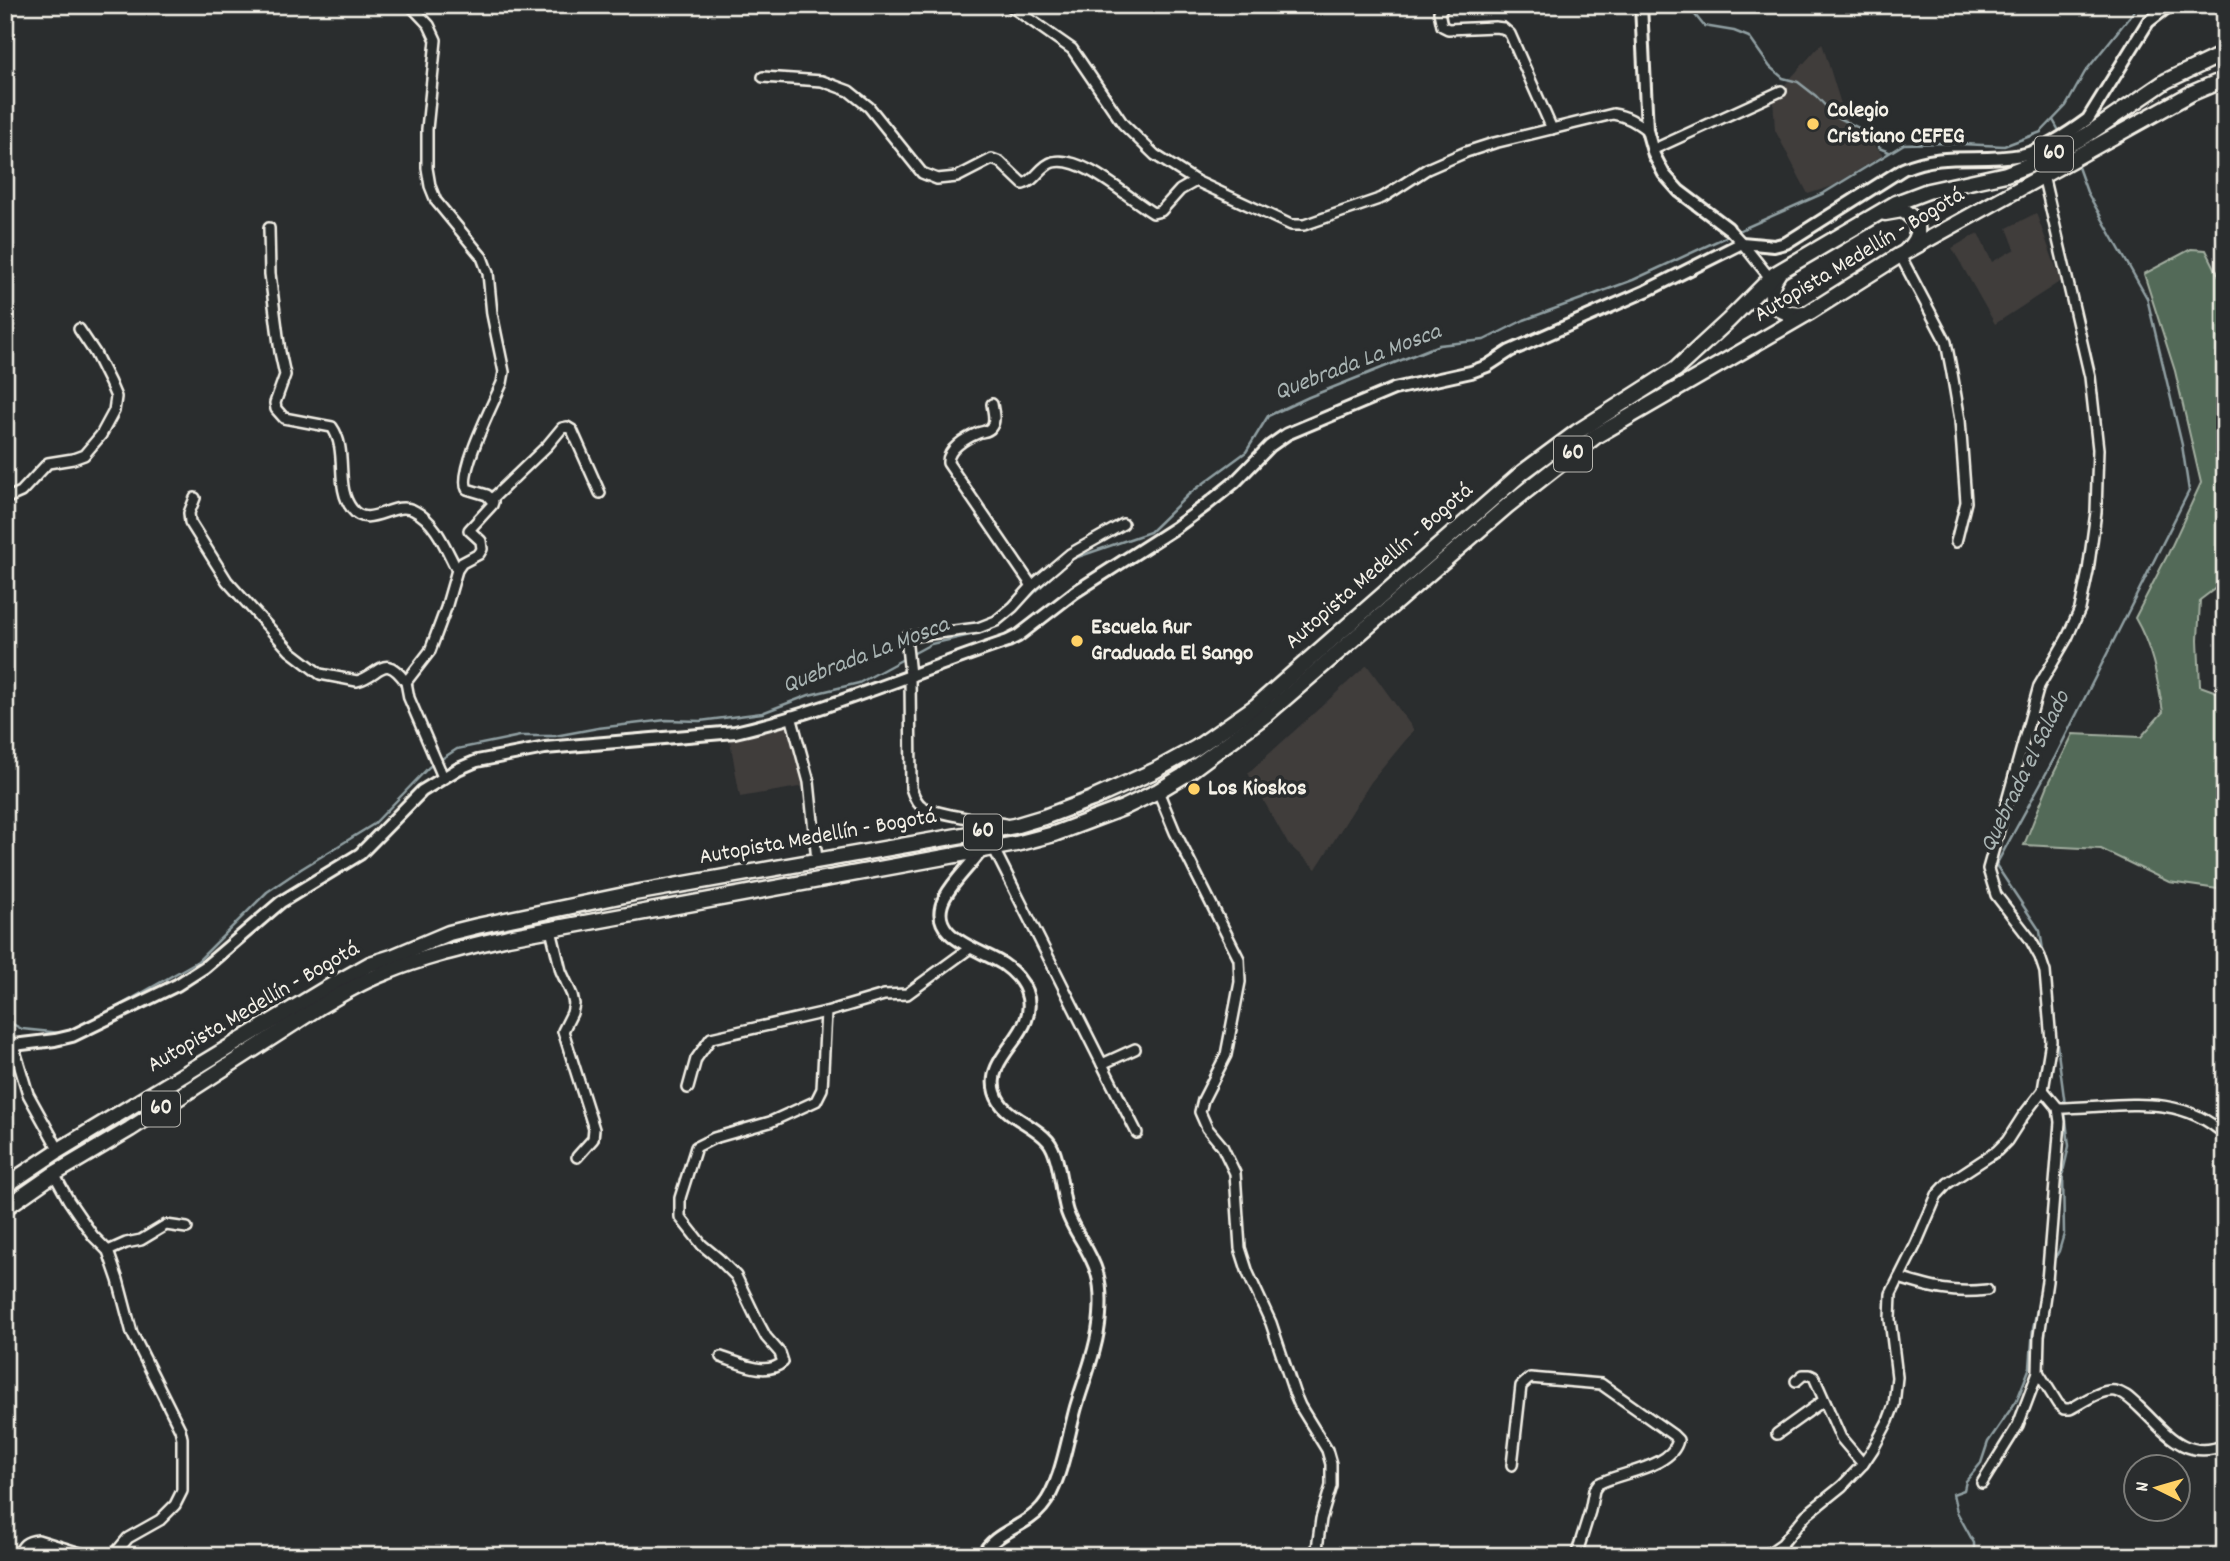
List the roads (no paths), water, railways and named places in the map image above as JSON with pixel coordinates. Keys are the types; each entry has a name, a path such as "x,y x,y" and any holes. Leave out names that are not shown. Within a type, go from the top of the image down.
{"highway":[{"name":"Autopista Medellín - Bogotá","path":"5,1186 59,1150 327,988 370,964 424,943 477,926 556,909 1014,826 1093,799 1154,771 1248,712 1522,472 1577,432 1676,369 1770,278 1784,268 1896,202 1928,191 2006,174 2039,161 2087,135 2166,81 2225,53"},
{"name":"Autopista Medellín - Bogotá","path":"5,1208 54,1174 130,1129 319,1007 390,970 450,951 508,937 987,850 1054,834 1158,791 1183,776 1267,714 1507,506 1596,436 1810,312 1900,255 2192,93 2225,79"},
{"path":"1867,218 1895,210 1902,210 1910,215 1918,232 1915,241 1900,255"},
{"path":"1784,268 1776,275 1772,285 1776,305 1784,313 1794,316 1810,312"}],"street":[{"path":"410,5 429,25 436,40 427,129 430,186 436,201 482,257 488,273 503,378 469,460 464,480 467,489 492,499"},
{"path":"1009,5 1072,49 1123,124 1155,155 1196,181 1291,225 1304,225 1382,198 1427,169 1466,152 1552,129 1613,114 1634,120 1647,130"},
{"path":"1444,5 1439,12 1440,19 1442,26 1448,29 1495,27 1503,28 1510,34 1552,129"},
{"path":"1641,5 1647,130 1652,150 1671,183 1735,236 1770,278"},
{"path":"59,1150 28,1094 9,1045 72,1036 177,985 205,967 281,902 360,854 441,773 477,761 545,748 735,732 837,703 1018,636 1067,598 1205,506 1236,482 1270,446 1287,434 1394,389 1487,366 1510,351 1646,291 1735,236 1774,246 1786,243 1903,169 1919,162 2011,156 2030,152 2078,127 2088,119 2148,22 2170,5"},
{"path":"763,77 822,81 849,92 869,107 922,173 937,179 957,177 992,159 1000,162 1023,184 1035,177 1048,163 1062,160 1114,184 1153,213 1161,211 1180,190 1196,181"},
{"path":"1652,150 1781,90"},
{"path":"1765,1556 1782,1544 1806,1515 1842,1486 1863,1464 1888,1421 1894,1405 1897,1377 1890,1318 1891,1294 1937,1195 1948,1183 1997,1151 2043,1090 2051,1041 2045,972 2030,939 1996,895 1988,869 2039,686 2067,638 2080,609 2096,512 2098,449 2090,377 2043,175"},
{"path":"269,228 270,274 285,375 275,409 284,418 332,427 340,447 345,498 358,515 369,517 405,507 412,509 425,518 437,532 457,570"},
{"path":"1900,255 1946,342 1960,420 1966,502 1956,542"},
{"path":"5,499 21,492 48,463 83,455 102,436 114,411 116,397 95,353 79,328"},
{"path":"992,404 995,419 992,427 968,438 952,451 947,456 948,463 1032,586"},
{"path":"406,682 430,651 457,570 462,563 479,554 482,549 481,541 469,530 492,505 492,499 562,428 572,430 600,493"},
{"path":"195,498 189,513 190,522 227,582 290,651 320,674 357,681 382,666 390,666 398,671 406,682 409,698 441,773"},
{"path":"1014,826 936,810 921,806 915,800 911,789 910,675 906,637 978,628 996,621 1070,554 1123,524"},
{"path":"791,716 809,782 817,860"},
{"path":"1158,791 1175,832 1239,959 1240,982 1226,1055 1203,1100 1200,1112 1207,1128 1222,1146 1235,1173 1240,1248 1248,1273 1271,1323 1293,1392 1327,1450 1331,1464 1331,1486 1321,1519 1316,1556"},
{"path":"982,1556 992,1539 1036,1513 1053,1489 1094,1349 1100,1317 1100,1294 1093,1261 1067,1213 1052,1147 1038,1131 1009,1113 998,1100 994,1090 994,1072 1030,1011 1025,987 1013,972 1000,962 970,948 946,931 941,916 943,901 954,882 987,850 1137,1133"},
{"path":"551,930 561,971 574,1004 564,1031 594,1129 593,1139 577,1157"},
{"path":"688,1088 696,1059 711,1038 826,1012 884,995 907,993 970,948"},
{"path":"721,1357 769,1369 783,1362 780,1353 766,1338 736,1276 702,1245 680,1217 680,1198 696,1147 701,1143 771,1122 816,1101 822,1089 826,1012"},
{"path":"1102,1064 1135,1049"},
{"path":"1982,1483 2018,1425 2038,1372 2039,1336 2047,1281 2060,1122 2057,1108 2043,1090"},
{"path":"2057,1108 2160,1104 2212,1122 2225,1135"},
{"path":"54,1174 93,1236 108,1251 132,1334 156,1377 182,1438 182,1491 175,1505 160,1520 128,1538 113,1556"},
{"path":"108,1251 141,1240 166,1226 187,1228"},
{"path":"1899,1278 1933,1289 1961,1293 1987,1290"},
{"path":"2038,1372 2064,1409 2115,1391 2127,1396 2179,1445 2204,1451 2225,1445"},
{"path":"1796,1381 1802,1375 1814,1377 1841,1438 1863,1464"},
{"path":"1512,1465 1521,1386 1530,1378 1601,1384 1678,1440 1676,1448 1659,1463 1598,1484 1576,1556"},
{"path":"1777,1434 1823,1401"},
{"path":"18,1556 23,1545 38,1540 90,1556"}],"waterway":[{"path":"1687,5 1704,26 1734,31 1749,37 1770,67 1783,78 1798,82 1835,116 1877,137 1879,148 1889,152"},
{"name":"Quebrada La Mosca","path":"1736,232 1824,193 1904,144 2004,146 2041,132 2066,106 2085,72 2139,5"},
{"name":"Quebrada el Salado","path":"2053,120 2058,129"},
{"name":"Quebrada el Salado","path":"2044,956 2040,931 1996,865 2055,757 2189,491 2182,445 2147,298 2087,192 2078,167"},
{"name":"Quebrada La Mosca","path":"1017,609 1069,560 1150,532 1189,494 1246,452 1268,416 1439,345 1484,340 1524,320 1633,280 1730,235"},
{"name":"Quebrada La Mosca","path":"103,1015 198,961 267,892 374,824 429,767 457,749 520,736 555,736 666,720 700,721 762,713 809,695 859,683 931,644 988,631 998,624"},
{"name":"Quebrada La Mosca","path":"5,1020 22,1029 61,1033 79,1027"},
{"name":"Quebrada el Salado","path":"2054,1022 2065,1105"},
{"name":"Quebrada el Salado","path":"2052,1263 2064,1234 2063,1172 2069,1146 2065,1112"},
{"name":"Quebrada el Salado","path":"1974,1556 1974,1543 1957,1512 1953,1494 1964,1490 1966,1481 1981,1463 1988,1442 2017,1400 2030,1367 2033,1328 2044,1277"}],"place":[{"name":"Colegio Cristiano CEFEG","path":"1813,124"},
{"name":"Escuela Rur Graduada El Sango","path":"1077,641"},
{"name":"Los Kioskos","path":"1194,789"}]}
